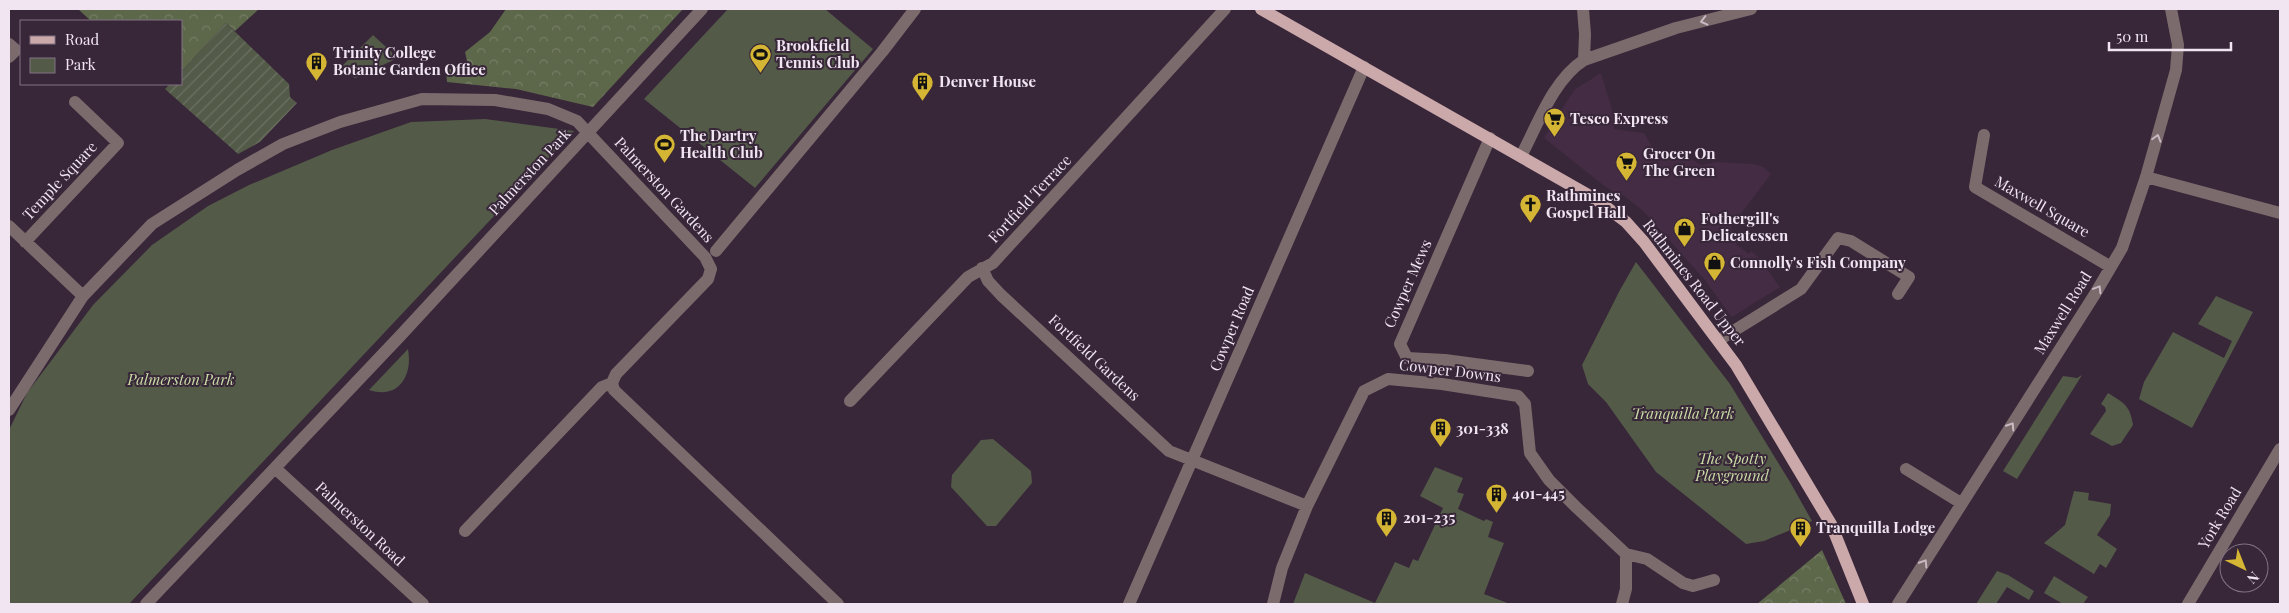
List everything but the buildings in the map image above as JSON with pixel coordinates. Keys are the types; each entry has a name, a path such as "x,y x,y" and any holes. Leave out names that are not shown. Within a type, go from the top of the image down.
{"main road":[{"name":"Rathmines Road Upper","path":"1261,9 1597,200 1626,222 1644,242 1736,365 1831,524 1863,604"}],"street":[{"name":"Palmerston Park","path":"146,604 702,9"},
{"path":"716,251 811,139 914,9"},
{"name":"Fortfield Terrace","path":"850,401 968,277 994,263 1226,9"},
{"path":"1583,9 1585,34 1584,60"},
{"path":"1521,156 1559,84 1572,68 1584,60 1676,28 1751,9"},
{"name":"Maxwell Road","path":"1898,604 2122,248 2146,176 2176,70 2178,45 2171,9"},
{"path":"9,44 16,50 9,57"},
{"name":"Cowper Road","path":"1129,604 1194,460 1364,67"},
{"name":"Palmerston Park","path":"9,410 83,296 152,224 237,170 283,144 340,122 422,99 495,100 548,110 577,121 588,133"},
{"name":"Temple Square","path":"25,242 118,143 75,102"},
{"name":"Palmerston Gardens","path":"465,531 602,387 612,383 616,374 708,278 711,269 705,257 588,133"},
{"name":"Maxwell Square","path":"1984,135 1975,187 2111,267"},
{"name":"Cowper Mews","path":"1490,138 1400,344 1408,358 1445,360 1528,371"},
{"path":"2146,176 2280,213"},
{"path":"9,226 83,296"},
{"path":"1719,340 1802,289 1838,238 1851,241 1909,277 1898,294"},
{"name":"Fortfield Gardens","path":"982,268 988,281 1001,295 1169,451 1194,460"},
{"name":"Cowper Downs","path":"1273,604 1282,568 1308,506 1364,391 1388,379 1442,384 1518,396 1525,404 1528,418 1530,453 1549,480 1626,554"},
{"path":"612,383 614,390 838,604"},
{"name":"York Road","path":"2188,604 2280,449"},
{"path":"1194,460 1308,506"},
{"name":"Palmerston Road","path":"275,468 423,604"},
{"path":"1906,470 1961,503"},
{"path":"1622,604 1626,589 1626,554 1647,559 1683,583 1693,586 1714,580"}],"shaded area":[{"path":"1601,73 1615,119 1614,129 1644,133 1652,147 1685,155 1701,165 1716,162 1754,164 1763,167 1771,174 1731,227 1737,245 1749,254 1751,251 1766,264 1766,268 1780,287 1732,317 1704,279 1643,211 1623,195 1621,197 1603,185 1544,138 1574,90"}],"green space":[{"path":"78,9 259,9 235,31 226,23 182,71 182,20 90,20"},
{"path":"506,9 683,9 593,107 516,89 447,82 446,70 468,65 465,52 490,32"},
{"name":"Brookfield Tennis Club","path":"728,9 825,9 873,49 755,188 644,99"},
{"path":"226,23 289,84 290,97 297,103 260,142 238,154 165,89 169,85 182,85 182,71"},
{"path":"373,35 398,58 355,78 340,68"},
{"name":"Palmerston Park","path":"485,119 574,131 129,604 9,604 9,430 27,393 93,305 152,245 208,206 249,185 332,150 411,122"},
{"name":"Tranquilla Park","path":"1636,262 1730,384 1812,521 1764,541 1746,544 1656,472 1606,402 1588,384 1582,365"},
{"path":"2216,296 2253,312 2192,428 2139,399 2144,382 2173,332 2224,358 2232,341 2198,324"},
{"path":"408,349 408,368 402,383 388,391 369,390"},
{"path":"2082,375 2017,479 2003,471 2063,376 2077,378"},
{"path":"2108,393 2125,405 2130,413 2133,425 2121,443 2112,446 2090,434 2106,411 2105,407 2101,404"},
{"path":"993,439 1031,471 1032,483 996,526 987,526 951,487 952,475 981,440"},
{"path":"1435,467 1463,478 1457,492 1464,494 1458,509 1484,521 1486,519 1493,522 1488,537 1504,543 1484,594 1510,604 1293,604 1305,573 1375,603 1395,562 1409,568 1413,559 1418,561 1443,508 1420,496"},
{"path":"2074,491 2089,493 2088,500 2111,504 2110,515 2097,535 2117,549 2106,568 2100,564 2094,574 2044,543 2065,525"},
{"path":"1822,550 1846,604 1757,604"},
{"path":"1997,571 2008,575 2034,591 2029,600 2007,587 1996,604 1976,604"},
{"path":"2054,576 2088,597 2083,604 2063,604 2044,593"}],"place":[{"name":"Brookfield Tennis Club","path":"760,74"},
{"name":"Trinity College Botanic Garden Office","path":"317,81"},
{"name":"Denver House","path":"923,101"},
{"name":"Tesco Express","path":"1554,138"},
{"name":"The Dartry Health Club","path":"664,164"},
{"name":"Grocer On The Green","path":"1627,182"},
{"name":"Rathmines Gospel Hall","path":"1530,224"},
{"name":"Fothergill's Delicatessen","path":"1685,247"},
{"name":"Connolly's Fish Company","path":"1714,282"},
{"name":"301-338","path":"1440,448"},
{"name":"401-445","path":"1496,513"},
{"name":"201-235","path":"1387,537"},
{"name":"Tranquilla Lodge","path":"1800,547"}],"park label":[{"name":"The Spotty Playground","path":"1732,468"}]}
